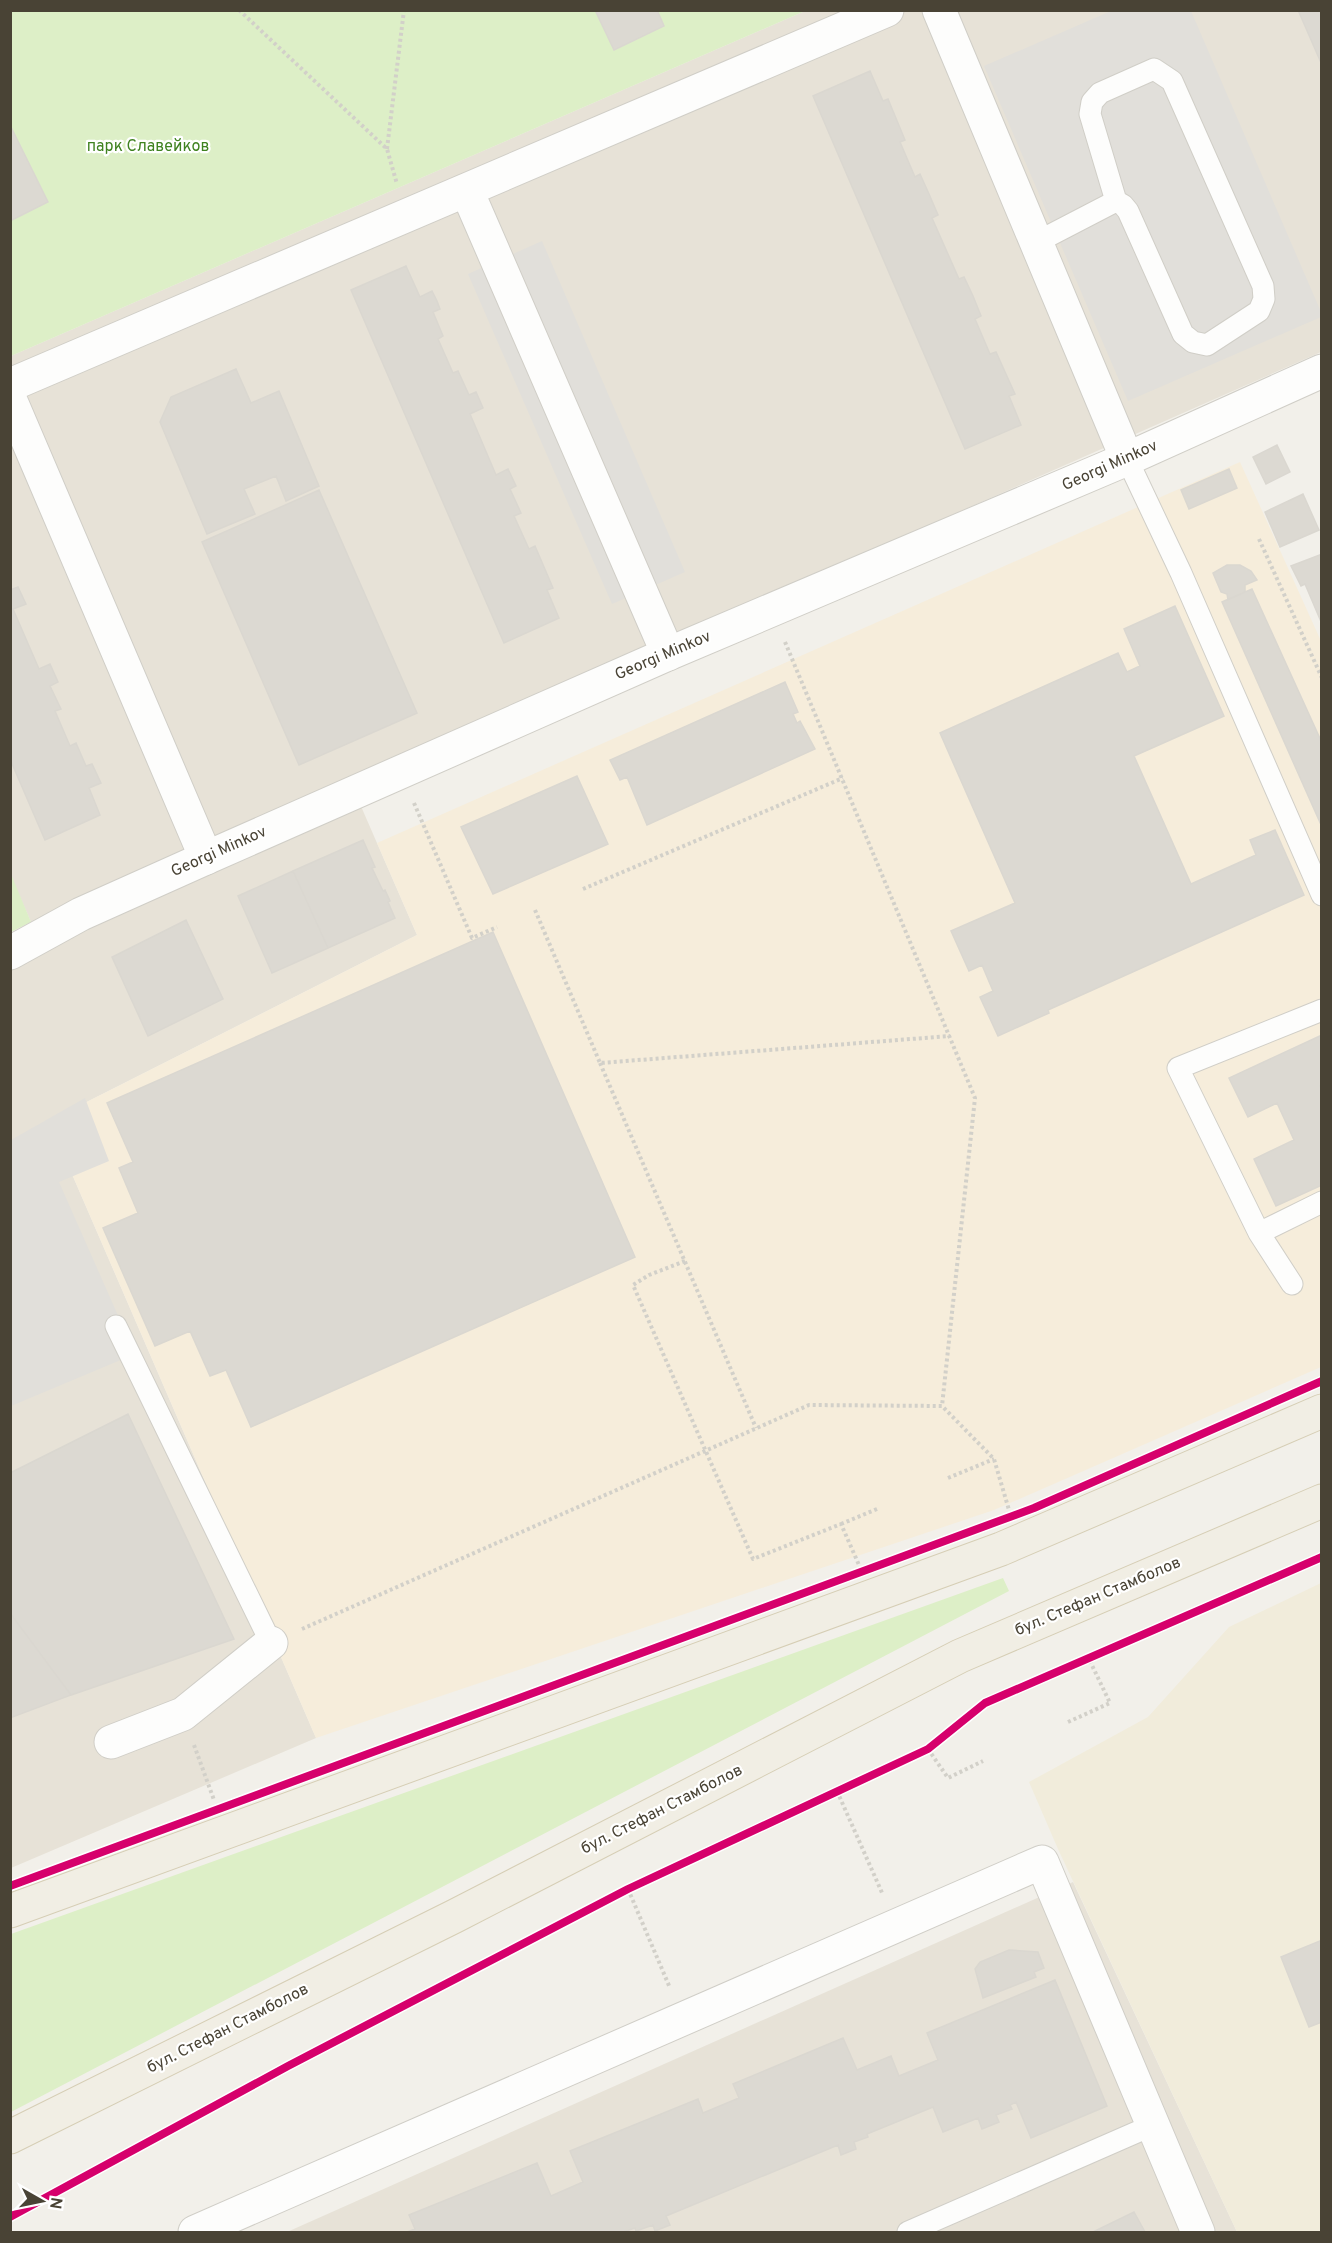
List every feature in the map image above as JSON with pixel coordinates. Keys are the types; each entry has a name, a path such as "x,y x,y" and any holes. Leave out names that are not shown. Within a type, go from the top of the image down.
{"main road":[{"path":"10,1911 1002,1549 1322,1411"},
{"name":"бул. Стефан Стамболов","path":"10,2137 455,1916 960,1656 1322,1501"}],"street":[{"path":"10,385 887,10"},
{"path":"939,10 1127,459"},
{"path":"467,191 668,654"},
{"name":"Georgi Minkov","path":"10,953 81,914 206,858 668,654 1127,459 1322,371"},
{"path":"10,399 206,858"},
{"path":"111,1742 183,1714 271,1643"},
{"path":"195,2232 1042,1862 1198,2232"}],"lane":[{"path":"1154,69 1172,81 1263,286 1264,299 1259,311 1207,345 1192,342 1183,334 1128,211 1116,201 1090,114 1092,102 1100,93 1154,69"},
{"path":"1036,242 1116,201"},
{"path":"1127,459 1181,573 1322,895"},
{"path":"1292,1284 1259,1233 1178,1068 1322,1010"},
{"path":"1259,1233 1322,1202"},
{"path":"116,1326 271,1643"},
{"path":"908,2232 1153,2125"}],"path":[{"path":"239,10 387,150"},
{"path":"404,10 387,150 407,216"},
{"path":"1259,539 1322,678"},
{"path":"772,610 975,1098 942,1406"},
{"path":"400,772 472,938 497,927"},
{"path":"583,889 843,778"},
{"path":"535,910 756,1428"},
{"path":"600,1063 950,1036"},
{"path":"685,1261 649,1275 633,1285 753,1559 877,1509"},
{"path":"271,1643 809,1405 942,1406 994,1459 1015,1515"},
{"path":"948,1478 994,1459"},
{"path":"841,1524 861,1572 872,1568"},
{"path":"1078,1663 1100,1654"},
{"path":"1068,1722 1110,1703 1089,1659"},
{"path":"183,1714 218,1809"},
{"path":"918,1754 936,1743"},
{"path":"928,1749 948,1778 983,1761"},
{"path":"827,1796 847,1786"},
{"path":"837,1791 896,1926"},
{"path":"618,1895 639,1884"},
{"path":"628,1889 683,2019"}],"shaded area":[{"path":"805,11 1321,11 1321,352 350,781 417,935 49,1121 316,1738 11,1868 10,948 31,922 10,874 11,356"},
{"path":"1111,11 1191,11 1321,312 1321,317 1128,401 984,66"},
{"path":"542,241 685,572 612,604 468,274"},
{"path":"1240,462 1321,641 1321,1367 994,1510 316,1738 49,1121 417,935 377,843"},
{"path":"85,1098 109,1161 59,1182 135,1354 11,1406 11,1140"},
{"path":"1321,1583 1321,2232 1237,2232 1029,1782 1148,1717 1229,1627"},
{"path":"1073,1882 1237,2232 287,2232"}],"green space":[{"name":"парк Славейков","path":"11,11 805,11 11,356"},
{"path":"11,874 31,922 10,932"},
{"path":"1003,1578 1009,1591 11,2112 11,1934"}],"building":[{"path":"595,10 657,10 664,26 614,50"},
{"path":"1298,10 1322,10 1322,65"},
{"path":"870,71 883,101 888,99 905,140 900,142 915,177 920,174 938,215 932,218 959,279 964,277 973,296 981,316 975,319 990,354 996,352 1015,394 1009,396 1021,425 965,449 813,96"},
{"path":"10,127 48,202 10,221"},
{"path":"406,266 420,297 432,291 437,301 440,309 433,312 443,336 438,339 453,373 458,371 469,395 476,392 483,408 470,414 496,475 508,469 516,486 510,489 521,513 514,516 529,549 535,546 553,588 547,590 559,618 504,643 351,290"},
{"path":"236,369 251,403 279,391 319,486 286,501 276,476 244,489 255,514 207,534 160,422 171,397"},
{"path":"1277,445 1290,472 1266,484 1253,457"},
{"path":"1229,469 1237,488 1189,509 1181,490"},
{"path":"319,490 417,713 299,765 202,542"},
{"path":"1303,494 1319,530 1280,547 1265,512"},
{"path":"1322,554 1322,624 1305,584 1301,586 1291,566"},
{"path":"1227,565 1240,565 1251,571 1257,580 1245,585 1245,592 1228,600 1227,594 1221,592 1213,573"},
{"path":"18,587 26,604 13,609 39,669 50,664 58,682 50,686 61,709 55,711 70,746 76,743 86,766 92,764 101,783 89,788 100,815 45,840 10,759 10,590"},
{"path":"1252,589 1322,743 1322,827 1222,602"},
{"path":"1175,606 1224,716 1134,756 1191,884 1256,855 1250,840 1275,830 1304,895 1048,1010 1049,1013 998,1036 980,997 993,991 982,965 969,971 951,931 1015,903 940,733 1118,653 1127,672 1140,666 1124,629"},
{"path":"785,682 798,712 793,714 797,723 800,721 815,749 647,825 627,777 620,780 610,760"},
{"path":"577,776 608,844 493,894 461,827"},
{"path":"363,840 375,867 372,868 383,891 385,890 395,918 328,948 293,871"},
{"path":"293,871 328,948 272,973 238,896"},
{"path":"186,920 223,999 148,1036 112,957"},
{"path":"493,932 635,1257 251,1427 226,1370 210,1376 190,1331 155,1346 103,1228 138,1213 119,1168 133,1162 107,1103"},
{"path":"1322,1035 1322,1085 1320,1086 1322,1090 1322,1185 1276,1206 1254,1159 1294,1140 1277,1103 1248,1117 1229,1078"},
{"path":"128,1414 234,1639 71,1695 10,1613 10,1473"},
{"path":"10,1613 71,1695 10,1718"},
{"path":"1322,1940 1322,2022 1309,2027 1281,1957"},
{"path":"1009,1950 1038,1952 1044,1968 1034,1972 1036,1977 983,1998 975,1969 980,1962"},
{"path":"1055,1980 1107,2106 1031,2138 1016,2102 1010,2105 1012,2109 996,2115 999,2122 982,2129 978,2118 943,2132 933,2107 867,2134 868,2137 854,2142 856,2149 841,2155 838,2145 666,2216 670,2225 655,2231 653,2225 636,2231 635,2228 623,2232 407,2232 415,2229 409,2215 537,2163 551,2196 583,2182 570,2151 698,2099 703,2113 739,2098 733,2084 843,2038 857,2070 891,2056 899,2076 938,2060 927,2033"},
{"path":"1134,2212 1145,2232 1093,2232"}],"cycle path":[{"path":"10,1886 1034,1508 1322,1381"},
{"path":"10,2217 288,2066 628,1889 928,1749 985,1703 1322,1557"}]}
